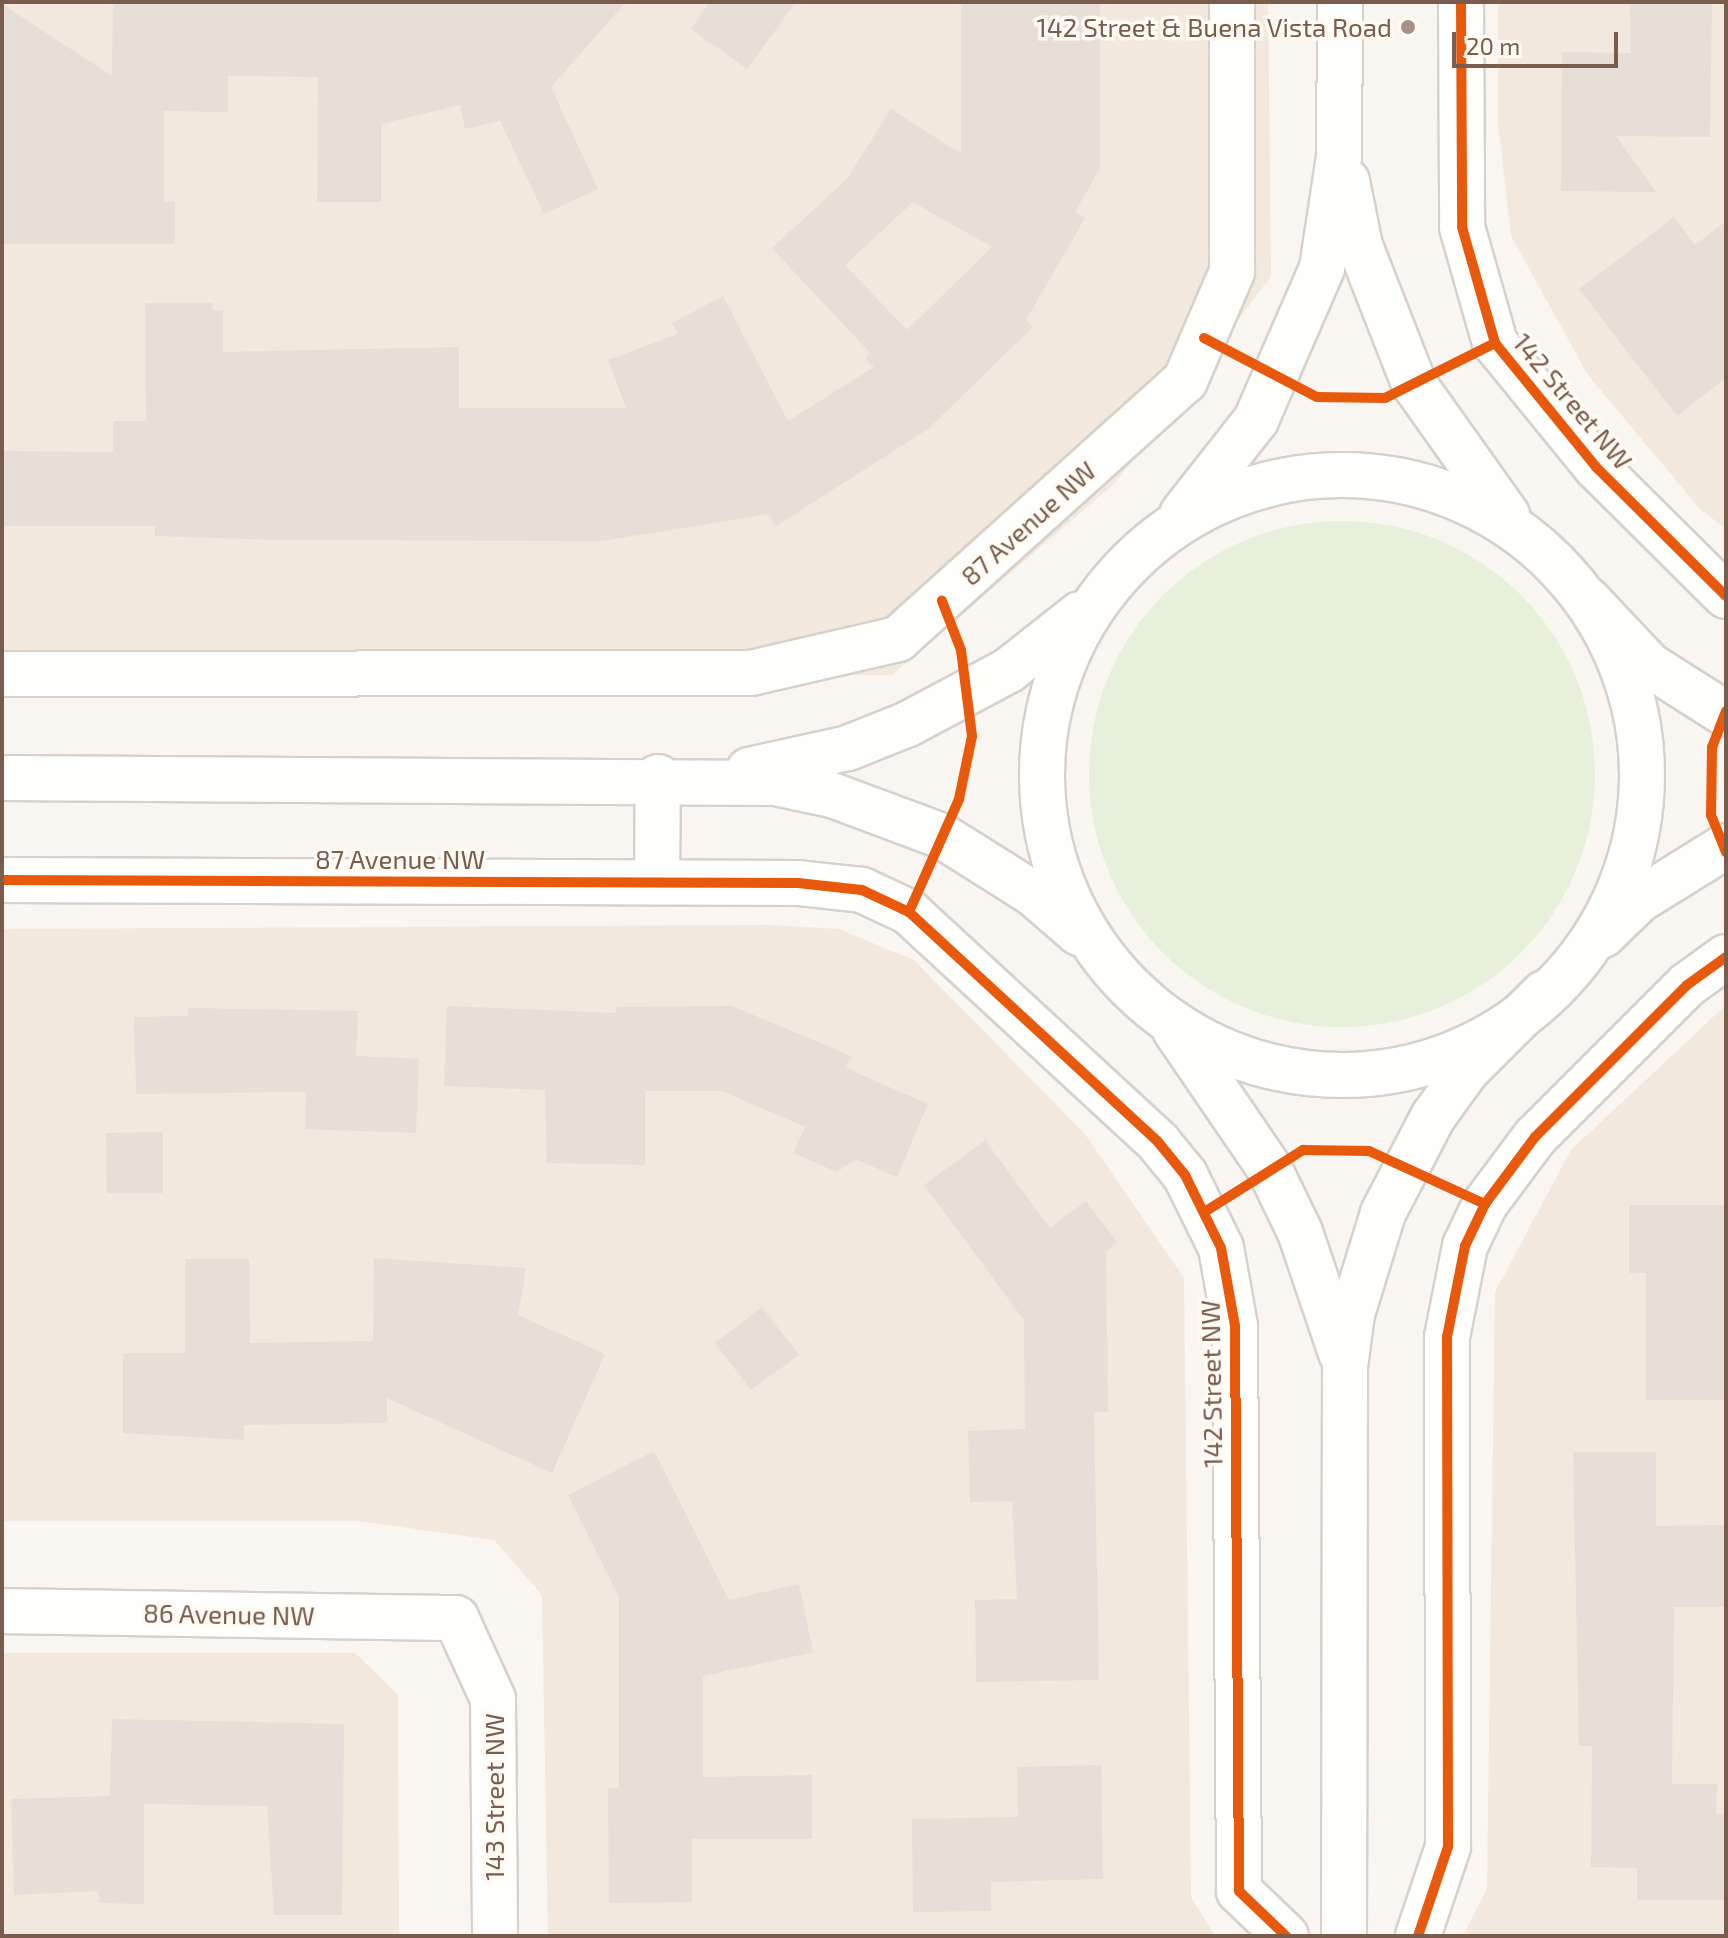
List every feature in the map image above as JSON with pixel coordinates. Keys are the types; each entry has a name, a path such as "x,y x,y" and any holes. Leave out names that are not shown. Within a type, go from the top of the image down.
{"street":[{"name":"87 Avenue NW","path":"2,674 751,673 898,639 1185,381 1232,272 1232,2"},
{"path":"658,777 786,764 908,724 1009,670 1088,607 1152,543 1256,420 1304,321 1333,212 1340,2"},
{"name":"142 Street NW","path":"1461,2 1462,227 1495,343 1596,467 1726,596"},
{"path":"1339,99 1357,232 1383,317 1445,437 1521,530 1649,665 1726,714"},
{"path":"1152,543 1239,494 1338,476 1434,489 1521,530"},
{"path":"1588,600 1627,681 1642,771 1633,856 1603,935"},
{"path":"1088,607 1050,699 1043,798 1066,889 1113,969"},
{"path":"657,882 658,777"},
{"path":"2,778 658,777 775,783 888,813 1023,886 1175,1030 1269,1168 1305,1245 1345,1367"},
{"path":"1344,1936 1345,1367 1365,1263 1405,1164 1466,1071 1603,935 1680,871 1726,846"},
{"name":"87 Avenue NW","path":"2,880 798,883"},
{"name":"142 Street NW","path":"798,883 862,890 909,912 1158,1142 1206,1211 1235,1326 1239,1891 1286,1936"},
{"path":"1418,1936 1448,1847 1447,1337 1465,1246 1485,1204 1535,1137 1687,985 1726,957"},
{"path":"1175,1030 1250,1063 1372,1072 1463,1046 1544,993"},
{"name":"86 Avenue NW","path":"2,1611 456,1618"},
{"name":"143 Street NW","path":"456,1618 493,1699 495,1936"}],"shaded area":[{"path":"2,2 1268,2 1271,276 1116,482 892,675 2,679"},
{"path":"1498,2 1726,2 1726,529 1700,509 1588,375 1511,236 1498,122"},
{"path":"769,925 839,929 914,960 1085,1134 1184,1278 1191,1897 1215,1936 548,1936 542,1595 494,1540 358,1521 2,1521 2,929"},
{"path":"1726,1005 1726,1936 1463,1936 1487,1889 1495,1292 1571,1150"},
{"path":"2,1653 355,1653 398,1695 399,1936 2,1936"}],"green space":[{"path":"1342,521 1391,526 1439,540 1482,564 1521,595 1552,634 1576,677 1590,725 1595,774 1590,823 1576,871 1552,914 1521,953 1482,984 1439,1008 1391,1022 1342,1027 1293,1022 1245,1008 1202,984 1163,953 1132,914 1108,871 1094,823 1089,774 1094,725 1108,677 1132,634 1163,595 1202,564 1245,540 1293,526"}],"building":[{"path":"113,2 626,2 551,87 598,189 544,214 500,121 465,129 460,105 381,124 381,202 317,202 318,77 228,76 228,112 164,111 164,202 175,202 175,244 2,244 2,4 112,76"},
{"path":"710,2 796,2 747,69 691,29"},
{"path":"961,2 1100,2 1100,168 1075,212 1085,218 1026,320 1033,327 928,429 776,526 768,514 602,541 276,540 155,536 155,526 2,526 2,451 113,452 113,421 146,421 145,303 213,303 213,310 223,310 223,352 459,347 459,408 626,408 608,360 678,334 672,323 723,296 788,421 874,367 865,358 870,353 772,248 847,179 891,109 961,154","holes":["913,202 992,247 907,330 845,265"]},
{"path":"1630,2 1712,2 1710,137 1616,136 1656,192 1561,191 1562,52 1631,53"},
{"path":"1674,217 1695,245 1726,221 1726,378 1677,416 1579,289"},
{"path":"447,1006 616,1013 616,1007 732,1006 851,1056 846,1068 928,1104 897,1177 855,1159 837,1172 793,1153 805,1127 722,1091 645,1091 645,1165 547,1163 545,1090 444,1086"},
{"path":"188,1008 358,1011 356,1056 419,1059 416,1133 305,1129 306,1092 136,1094 134,1017 188,1016"},
{"path":"163,1132 163,1193 107,1193 106,1133"},
{"path":"985,1140 1050,1228 1086,1201 1117,1242 1106,1251 1108,1412 1094,1412 1099,1680 976,1682 975,1600 1017,1599 1012,1501 970,1502 968,1431 1025,1429 1024,1320 924,1185"},
{"path":"1629,1205 1726,1205 1726,1400 1646,1400 1646,1273 1629,1273"},
{"path":"374,1258 526,1268 518,1315 605,1354 552,1473 387,1398 387,1423 244,1425 244,1440 123,1433 123,1353 185,1353 185,1259 249,1259 250,1343 373,1341"},
{"path":"762,1307 799,1355 751,1390 715,1343"},
{"path":"654,1451 729,1600 799,1584 813,1652 703,1676 703,1777 812,1775 812,1839 692,1839 692,1902 609,1903 608,1788 619,1788 619,1597 568,1495"},
{"path":"1573,1452 1656,1452 1656,1526 1726,1525 1726,1607 1674,1607 1672,1784 1717,1784 1716,1814 1726,1814 1726,1900 1637,1900 1637,1868 1591,1867 1592,1746 1579,1746"},
{"path":"112,1719 344,1724 342,1915 274,1915 267,1806 144,1804 144,1904 99,1903 99,1891 14,1895 11,1799 110,1796"},
{"path":"1101,1765 1103,1879 991,1882 991,1911 913,1912 912,1819 1018,1817 1017,1767"}],"cycle path":[{"path":"1461,2 1462,227 1495,343 1596,467 1726,596"},
{"path":"1204,338 1317,397 1385,398 1495,343"},
{"path":"909,912 959,799 972,736 961,650 942,601"},
{"path":"1726,711 1712,747 1711,815 1726,852"},
{"path":"2,880 798,883 862,890 909,912 1158,1142 1185,1175 1221,1248 1235,1326 1239,1891 1286,1936"},
{"path":"1418,1936 1448,1847 1447,1337 1465,1246 1485,1204 1535,1137 1687,985 1726,957"},
{"path":"1206,1211 1303,1150 1369,1151 1485,1204"}],"place":[{"name":"142 Street & Buena Vista Road","path":"1408,27"}]}
